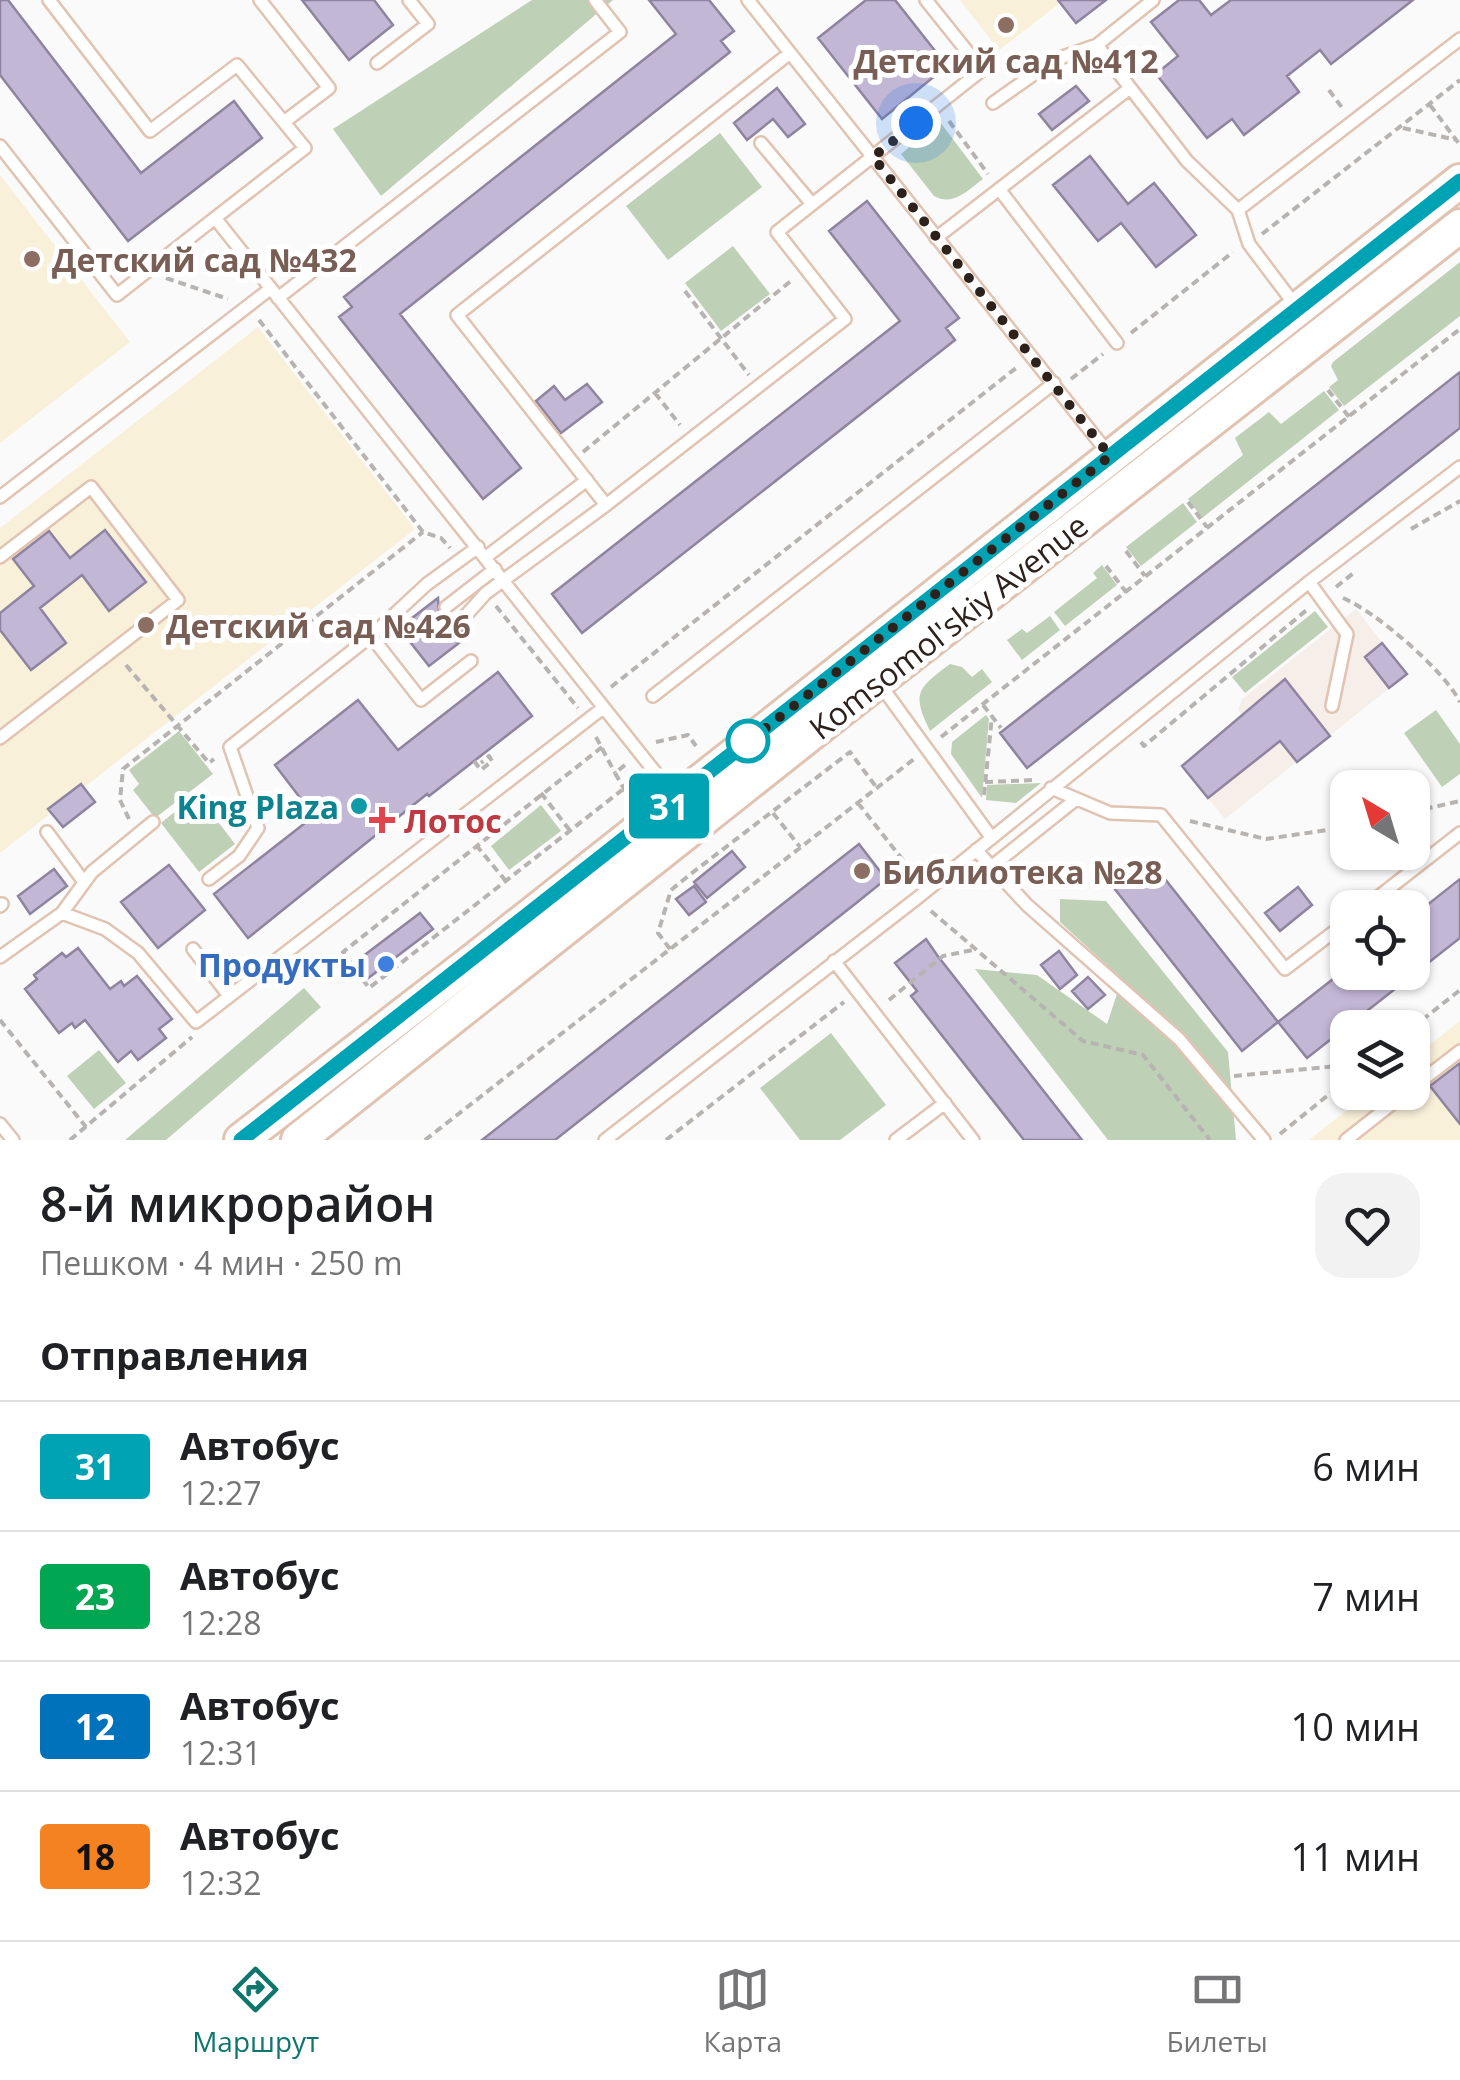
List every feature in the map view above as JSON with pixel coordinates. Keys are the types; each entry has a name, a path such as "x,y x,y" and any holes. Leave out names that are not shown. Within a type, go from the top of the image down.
{"main road":[{"path":"1416,260 1455,197"},
{"name":"Komsomol'skiy Avenue","path":"298,1140 456,1015 996,546 1298,308 1455,197"},
{"name":"Komsomol'skiy Avenue","path":"241,1140 530,916 836,713 1460,226"},
{"path":"836,713 869,672 1012,558 1012,546 996,546"},
{"path":"456,1015 439,1018 438,1005 510,945 530,916"}],"lane":[{"path":"0,146 117,295 304,148 237,64 150,131 49,0"},
{"path":"260,0 328,88 284,122"},
{"path":"377,64 428,24 409,0"},
{"path":"0,496 248,306 274,294 620,32 595,0"},
{"path":"748,0 1110,456"},
{"path":"458,624 486,593 845,319 776,232 982,70 926,0"},
{"path":"993,104 1054,60 1097,44 1154,0"},
{"path":"1238,210 1460,39"},
{"path":"1097,44 1186,161 1238,210 1249,244 1298,308"},
{"path":"606,505 457,315 790,52"},
{"path":"936,238 1130,88"},
{"path":"761,143 812,204"},
{"path":"1000,189 1117,343"},
{"path":"215,218 686,812"},
{"path":"653,696 1054,384"},
{"path":"605,1140 916,898 1308,582 1460,467"},
{"path":"209,879 239,856 258,828 230,747 460,560 482,552 587,480"},
{"path":"0,557 91,487 178,600 0,738"},
{"path":"446,608 495,570"},
{"path":"1308,582 1347,634 1332,706"},
{"path":"371,636 421,700 472,661"},
{"path":"877,681 991,838"},
{"path":"62,913 105,929 138,953 196,1022 588,720 599,703"},
{"path":"1051,788 1110,813 1160,814 1285,969 1330,935"},
{"path":"990,867 1075,800"},
{"path":"0,957 62,913 92,872 153,822"},
{"path":"47,832 84,882"},
{"path":"1387,890 1460,833"},
{"path":"976,850 1026,905 1180,1039 1264,1140"},
{"path":"192,949 230,996"},
{"path":"834,962 974,1140"},
{"path":"1430,1074 1460,1050"},
{"path":"896,1140 945,1103"},
{"path":"1346,1140 1384,1110"},
{"path":"0,1124 13,1140"}],"path":[{"path":"1430,105 1458,142"},
{"path":"937,106 1000,189"},
{"path":"1400,128 1458,142"},
{"path":"572,461 806,269"},
{"path":"147,272 248,306 423,532 441,538 460,560"},
{"path":"685,291 758,387"},
{"path":"425,1140 1460,329"},
{"path":"599,703 1031,356"},
{"path":"1328,390 1349,417"},
{"path":"655,393 691,439"},
{"path":"1406,531 1460,501"},
{"path":"1188,502 1208,528"},
{"path":"136,835 120,800 123,769 423,532"},
{"path":"1126,551 1146,576"},
{"path":"1366,564 1329,592 1360,606 1434,668 1460,702"},
{"path":"1106,566 1126,592"},
{"path":"486,593 588,720 615,773"},
{"path":"1128,727 1144,746 1321,598"},
{"path":"114,649 209,764 230,747"},
{"path":"982,705 1001,728"},
{"path":"981,825 992,716"},
{"path":"602,747 342,952 370,988 622,790"},
{"path":"670,948 658,933 671,890 850,752 877,788"},
{"path":"985,782 1044,780 1051,788"},
{"path":"541,794 571,832"},
{"path":"1430,808 1460,801"},
{"path":"858,803 926,890"},
{"path":"772,814 800,847"},
{"path":"1160,814 1266,839 1330,830"},
{"path":"476,845 506,882"},
{"path":"916,898 1083,1042 1142,1055 1210,1140"},
{"path":"873,1012 943,956 976,950"},
{"path":"1430,1014 1460,990"},
{"path":"666,1140 858,992"},
{"path":"0,1020 86,1127"},
{"path":"70,1140 192,1040 196,1022"},
{"path":"1214,1078 1330,1067"},
{"path":"1272,1140 1330,1093"}],"shaded area":[{"name":"Детский сад №412","path":"960,0 1064,0 999,50"},
{"name":"Детский сад №432","path":"0,175 130,342 0,443"},
{"name":"Детский сад №426","path":"258,327 415,529 0,853 0,528"},
{"path":"1356,609 1407,674 1225,819 1182,766 1243,716 1238,710 1242,699"},
{"path":"1460,1021 1460,1140 1309,1140 1347,1110 1430,1110 1430,1045"}],"green space":[{"path":"532,0 613,0 381,196 333,129"},
{"path":"940,122 983,179 948,200 934,196 901,154"},
{"path":"720,133 762,187 668,260 626,206"},
{"path":"733,246 770,294 721,331 685,283"},
{"path":"1460,262 1460,316 1344,406 1329,387 1338,380 1333,362"},
{"path":"1324,391 1339,410 1202,518 1188,499 1243,455 1235,438 1269,412 1281,424"},
{"path":"1183,503 1197,522 1141,566 1126,547"},
{"path":"1102,565 1117,585 1065,626 1054,612 1097,578 1093,573"},
{"path":"1315,611 1328,627 1245,693 1232,677"},
{"path":"1050,616 1060,630 1022,660 1007,640 1022,629 1027,633"},
{"path":"950,664 962,667 972,677 982,669 992,682 930,731 921,708 921,692"},
{"path":"1436,710 1460,744 1460,774 1442,787 1404,733"},
{"path":"986,715 989,719 982,798 951,754 952,742"},
{"path":"179,731 213,774 155,818 133,790 139,784 129,770"},
{"path":"1041,783 1016,803 986,800 987,785"},
{"path":"197,794 235,844 199,872 161,823"},
{"path":"541,805 561,831 509,870 491,846"},
{"path":"1060,899 1106,901 1228,1052 1236,1140 1108,1140 975,969 1037,975 1107,1024 1122,979 1060,922"},
{"path":"304,988 321,1007 166,1140 125,1140"},
{"path":"831,1033 886,1105 840,1140 800,1140 760,1088"},
{"path":"99,1050 126,1083 94,1109 67,1076"}],"building":[{"path":"0,0 8,0 141,173 234,101 262,138 128,241 0,75"},
{"path":"302,0 374,0 393,25 349,60"},
{"path":"649,0 709,0 734,31 721,41 730,52 400,314 521,468 483,499 339,317 352,307 344,297 676,34"},
{"path":"866,0 895,0 947,66 882,119 818,38"},
{"path":"1058,0 1106,0 1076,23"},
{"path":"1179,0 1199,0 1211,15 1231,0 1413,0 1331,64 1320,50 1287,76 1299,92 1244,135 1232,119 1207,138 1156,74 1178,56 1151,22"},
{"path":"1076,86 1089,101 1052,130 1039,114"},
{"path":"777,88 805,124 788,137 773,119 747,140 734,123"},
{"path":"1090,156 1128,204 1154,183 1196,235 1156,267 1121,223 1098,241 1053,185"},
{"path":"867,201 959,318 946,328 955,340 582,633 552,594 900,321 829,231"},
{"path":"1460,372 1460,428 1027,768 1000,733"},
{"path":"587,384 602,402 561,433 536,401 554,386 565,400"},
{"path":"105,530 146,582 109,611 82,575 40,608 66,643 31,670 0,630 0,613 34,586 13,559 49,531 70,558"},
{"path":"438,598 439,613 452,616 451,630 464,631 468,636 429,666 399,628"},
{"path":"1382,643 1407,674 1389,688 1365,657"},
{"name":"King Plaza","path":"498,672 532,716 427,794 248,938 214,894 314,816 275,765 358,700 398,750"},
{"path":"1285,679 1330,736 1297,762 1280,741 1208,798 1182,766"},
{"path":"81,784 95,802 63,827 48,809"},
{"path":"859,844 886,879 555,1140 482,1140"},
{"path":"732,851 745,867 707,898 694,882"},
{"path":"1150,860 1278,1022 1242,1051 1114,888"},
{"path":"169,865 205,910 158,948 121,902"},
{"path":"54,869 67,886 30,914 18,896"},
{"path":"1460,879 1460,938 1430,962 1430,903"},
{"path":"694,886 706,902 689,915 676,899"},
{"path":"1298,887 1312,905 1280,931 1265,913"},
{"path":"420,913 433,929 367,979 354,963"},
{"path":"926,939 1082,1140 1024,1140 911,996 917,991 895,963"},
{"path":"78,948 110,989 121,981 124,986 137,976 172,1019 159,1029 166,1038 138,1060 131,1051 118,1062 85,1020 75,1028 72,1023 59,1033 25,989 37,979 34,975 62,953 66,957"},
{"path":"1059,951 1077,975 1060,989 1041,965"},
{"path":"1088,977 1105,995 1088,1009 1072,991"},
{"path":"1330,981 1330,990 1394,990 1368,1010 1330,1010 1330,1040 1307,1058 1278,1022"},
{"path":"1460,1063 1460,1124 1430,1086"}],"bus line":[{"name":"31","path":"241,1140 1460,181"}],"place":[{"name":"Детский сад №412","path":"1006,25"},
{"name":"Детский сад №432","path":"32,259"},
{"name":"Детский сад №426","path":"146,625"},
{"name":"King Plaza","path":"359,806"},
{"name":"Лотос","path":"382,820"},
{"name":"Библиотека №28","path":"862,871"},
{"name":"Продукты","path":"386,964"}],"route":[{"path":"748,741 743,746 1110,456 873,157 916,123"}]}
